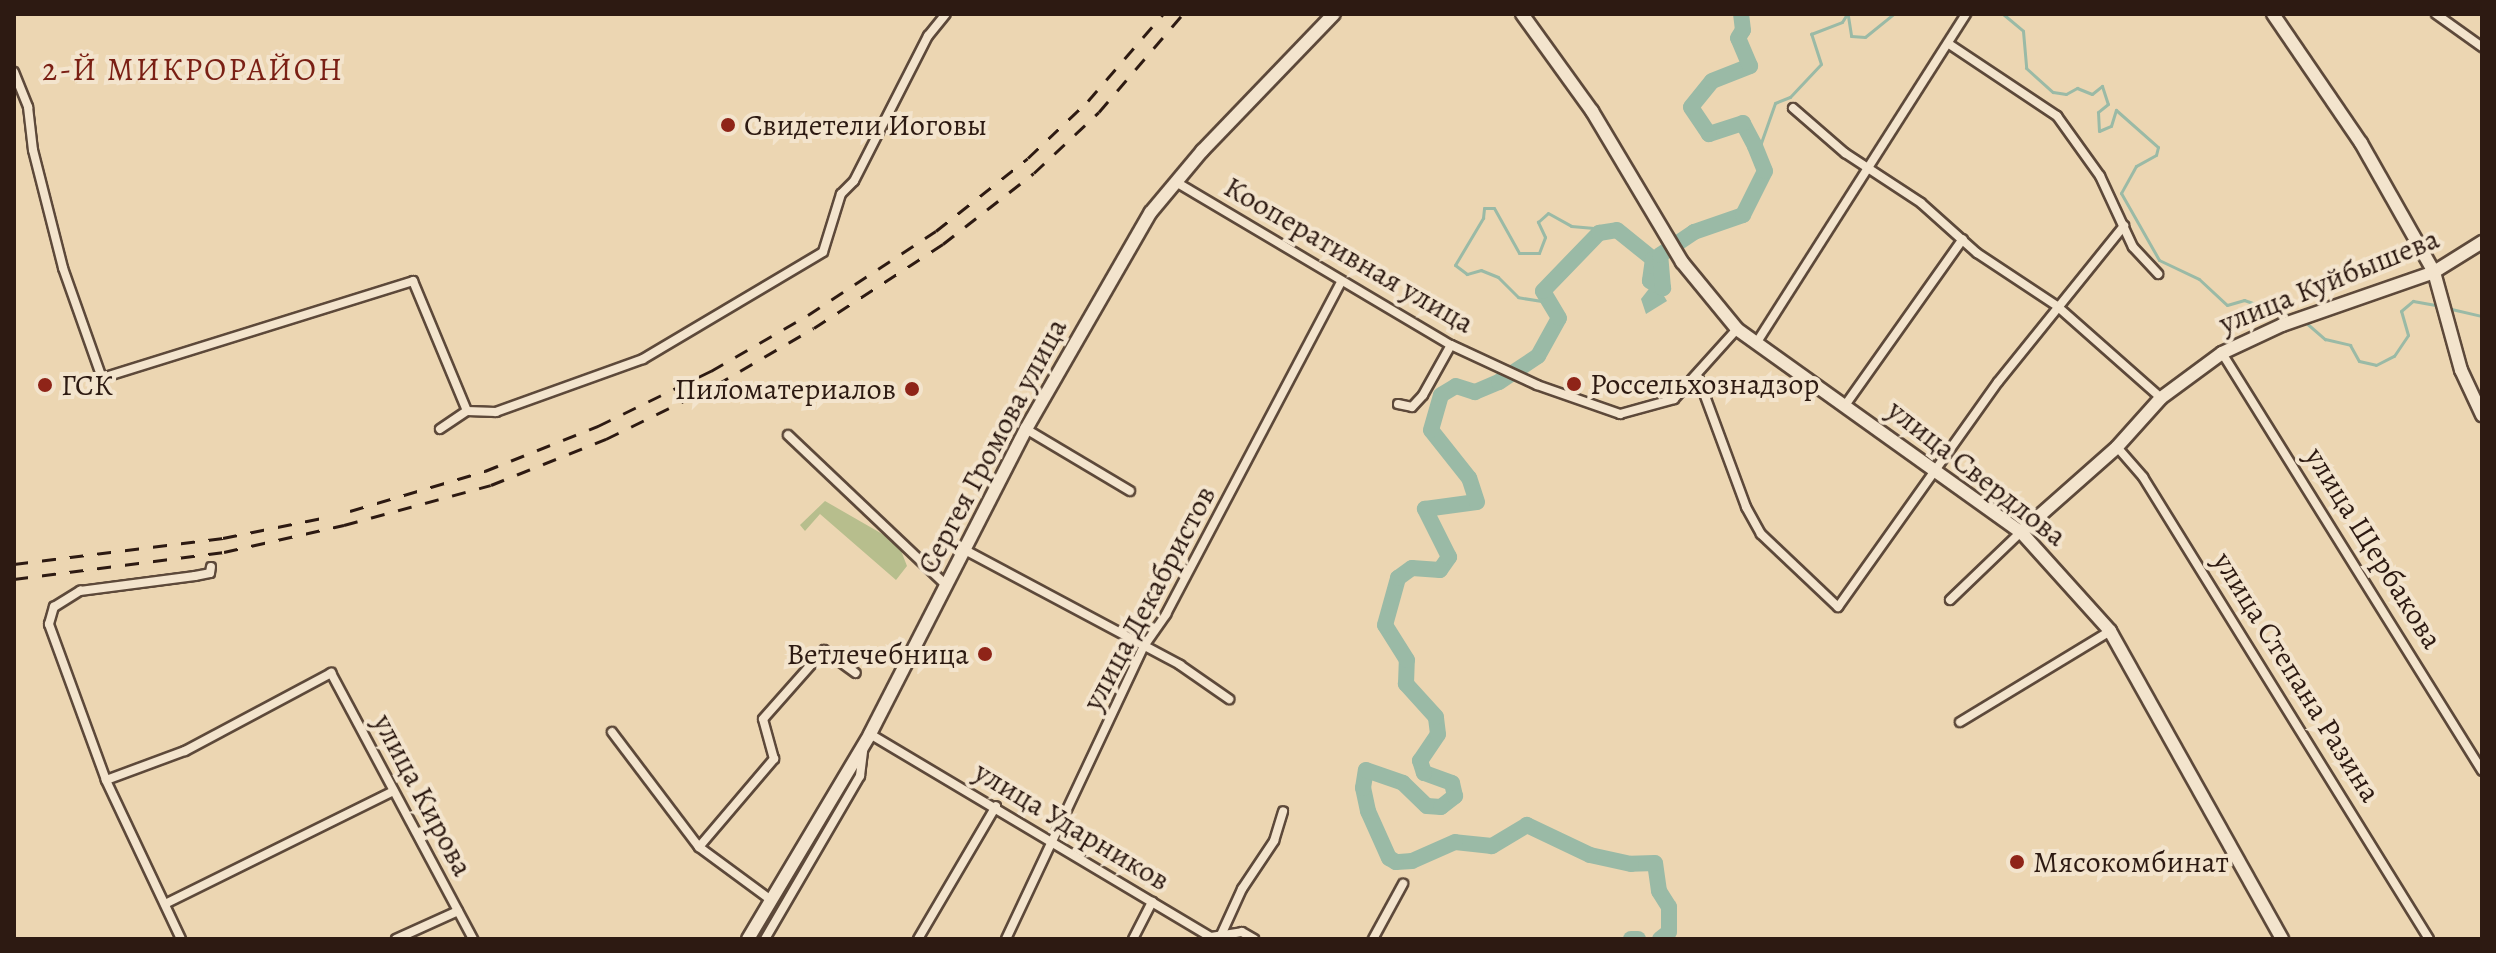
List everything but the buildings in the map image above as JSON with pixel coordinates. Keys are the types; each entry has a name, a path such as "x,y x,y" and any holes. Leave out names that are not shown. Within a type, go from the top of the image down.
{"street":[{"path":"440,429 467,411 496,412 643,359 823,252 841,194 854,181 928,36 946,14"},
{"name":"Сергея Громова улица","path":"748,939 866,739 1026,429 1144,224 1176,182 1334,14"},
{"name":"улица Свердлова","path":"1522,14 1592,111 1682,262 1737,329 2021,532 2110,631 2202,788 2282,939"},
{"path":"1757,342 1966,14"},
{"path":"2273,14 2361,143 2434,272 2461,370 2482,415"},
{"path":"2436,14 2482,47"},
{"path":"1949,44 2057,116 2111,198 2133,247 2158,274"},
{"path":"14,72 28,107 31,141 63,268 102,378 413,281 467,411"},
{"path":"1793,108 1963,239 2057,306 2161,398"},
{"name":"Кооперативная улица","path":"1176,182 1451,345 1516,376 1620,414 1674,399 1698,377"},
{"path":"1737,329 1698,377 1746,507 1761,534 1838,607 1934,467 2057,306 2117,240 2124,226"},
{"path":"1846,404 1963,239"},
{"name":"улица Куйбышева","path":"2021,532 2117,447 2161,398 2222,353 2282,325 2434,272 2482,242"},
{"name":"улица Декабристов","path":"1006,939 1144,646 1166,614 1341,282"},
{"path":"1398,404 1412,407 1451,345"},
{"name":"улица Щербакова","path":"2222,353 2482,771"},
{"path":"1026,429 1130,491"},
{"path":"788,435 947,586"},
{"name":"улица Степана Разина","path":"2117,447 2143,477 2429,939"},
{"path":"1950,600 2021,532"},
{"path":"965,550 1144,646 1229,699"},
{"path":"181,939 106,780 49,624 54,607 80,591 195,576 210,573 211,567"},
{"path":"1960,722 2110,631"},
{"path":"699,847 774,759 763,719 824,650 856,673"},
{"name":"улица Кирова","path":"106,780 185,751 331,673 473,939"},
{"path":"612,732 699,847 771,900"},
{"path":"765,939 860,776 866,739"},
{"name":"улица Ударников","path":"866,739 996,806 1211,937 1242,932 1254,939"},
{"path":"165,904 257,854 394,791"},
{"path":"918,939 996,806"},
{"path":"1221,936 1242,889 1274,841 1283,811"},
{"path":"1373,939 1403,884"},
{"path":"1133,939 1152,902"},
{"path":"396,939 458,911"}],"shaded area":[{"path":"1655,281 1667,301 1646,314 1641,299"},
{"path":"825,501 898,543 907,566 896,580 820,514 805,531 800,525"}],"waterway":[{"path":"1660,939 1669,932 1669,907 1659,891 1655,863 1631,864 1590,855 1527,825 1492,846 1455,842 1412,861 1396,862 1389,858 1368,811 1363,788 1366,770 1403,783 1427,806 1441,807 1455,796 1452,783 1424,773 1420,761 1438,734 1436,717 1406,684 1407,660 1385,625 1398,578 1412,568 1440,570 1449,557 1425,509 1477,502 1469,478 1431,430 1441,395 1456,386 1475,392 1499,382 1538,356 1559,318 1543,291 1599,233 1617,230 1653,259 1650,281 1663,288 1660,255 1694,232 1743,215 1765,171 1755,146 1743,123 1709,134 1691,107 1712,81 1750,66 1738,38 1743,30 1741,14"},
{"path":"1756,157 1775,103 1790,97 1821,64 1811,34 1842,22 1847,14"},
{"path":"1848,16 1851,36 1865,37 1893,14"},
{"path":"2003,14 2023,31 2026,68 2053,92 2066,94 2077,88 2092,94 2102,86 2108,104 2098,112 2099,131 2111,126 2116,110 2158,147 2156,155 2136,166 2121,193 2159,260 2199,279 2227,305 2244,300 2293,317"},
{"path":"1548,302 1518,297 1498,277 1481,270 1467,274 1455,265 1483,218 1484,208 1494,208 1519,253 1539,253 1545,237 1538,222 1548,213 1571,226 1617,230"},
{"path":"2304,321 2325,339 2350,345 2359,361 2376,365 2394,356 2408,335 2401,311 2413,301 2440,306"},
{"path":"2447,308 2482,316"},
{"path":"1631,939 1638,939"}],"railway":[{"path":"350,511 485,471 598,426 711,371 808,315 936,231 1028,158 1088,101 1163,14"},
{"path":"14,579 224,552 344,525 491,485 606,439 716,385 814,328 943,244 1034,173 1099,112 1183,14"},
{"path":"14,564 223,538 322,518"}],"place":[{"name":"Свидетели Иоговы","path":"728,125"},
{"name":"Россельхознадзор","path":"1574,384"},
{"name":"ГСК","path":"45,385"},
{"name":"Пиломатериалов","path":"912,389"},
{"name":"Ветлечебница","path":"985,654"},
{"name":"Мясокомбинат","path":"2017,862"}],"district":[{"name":"2-Й МИКРОРАЙОН","path":"193,69"}]}
